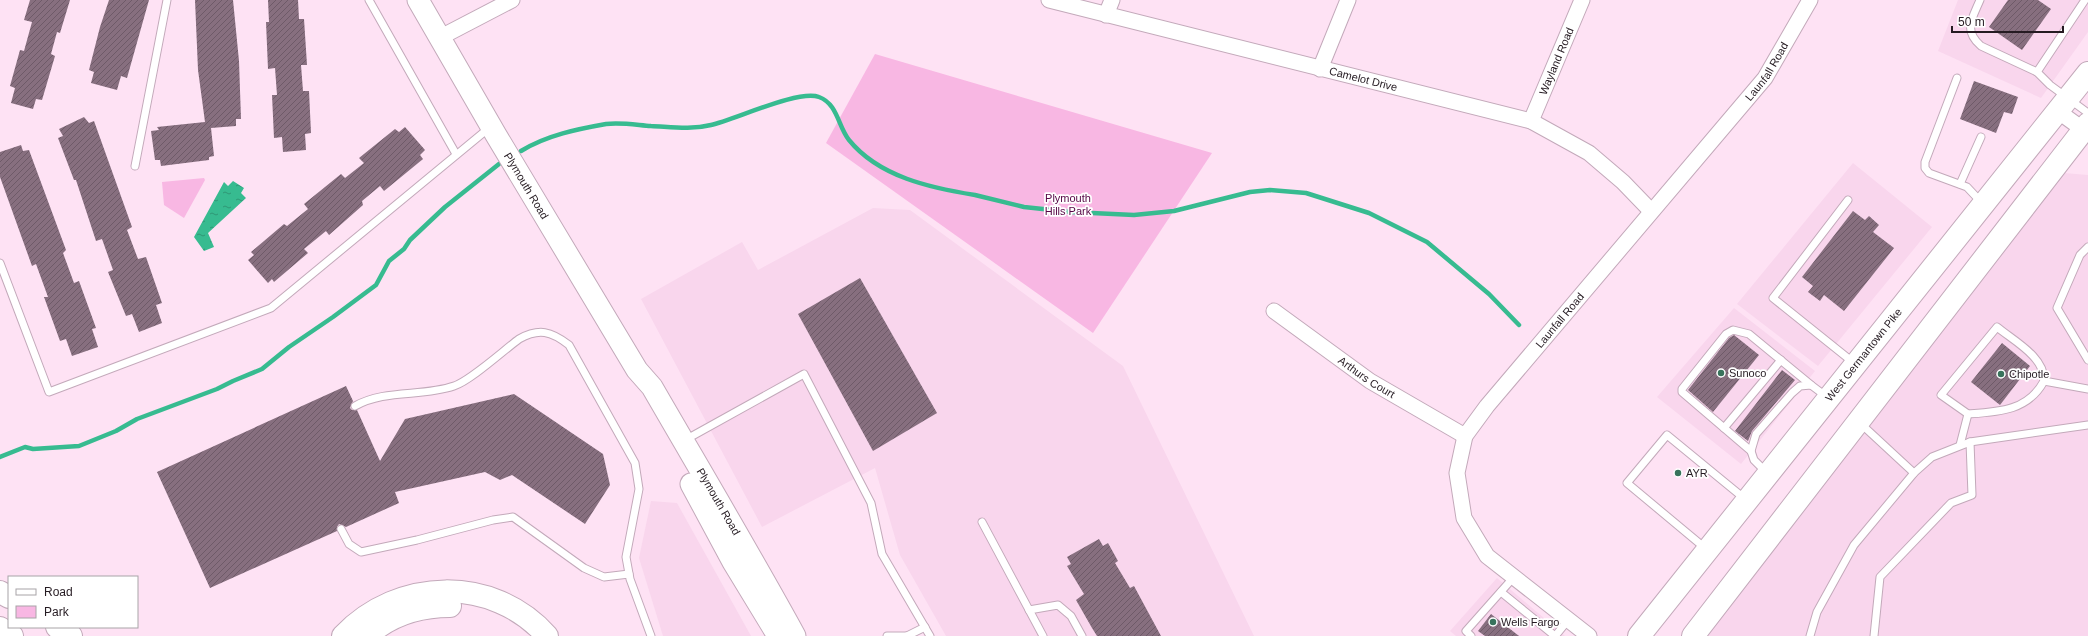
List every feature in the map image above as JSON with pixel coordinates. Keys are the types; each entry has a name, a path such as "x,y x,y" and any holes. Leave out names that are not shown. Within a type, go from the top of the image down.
{"main road":[{"name":"Plymouth Road","path":"418,0 490,126 637,370 652,387 735,533 760,571 795,636"},
{"name":"West Germantown Pike","path":"1639,636 2088,73"},
{"path":"1693,636 2087,125"},
{"name":"Plymouth Road","path":"637,370 642,392 733,562 778,636"},
{"path":"343,636 354,624 374,610 396,600 425,592 455,591 504,603 532,622 548,636"},
{"path":"367,636 382,624 410,611 425,608 455,606 486,612 502,618 529,636"},
{"path":"0,628 12,636"},
{"path":"58,628 71,636"}],"street":[{"path":"439,38 512,0"},
{"name":"Camelot Drive","path":"1050,0 1531,121 1590,153 1623,182 1651,211"},
{"path":"1106,15 1112,0"},
{"path":"1320,69 1348,0"},
{"name":"Wayland Road","path":"1531,121 1582,0"},
{"name":"Launfall Road","path":"1589,636 1569,619 1513,578 1488,556 1464,518 1457,473 1465,436 1487,406 1765,78 1810,0"},
{"path":"2063,105 2087,125"},
{"name":"Arthurs Court","path":"1274,311 1370,381 1465,436"}],"lane":[{"path":"135,166 167,0"},
{"path":"369,0 456,154"},
{"path":"1980,0 1970,24 1970,32 1974,40 1982,46 2037,72 2050,85 2063,105"},
{"path":"2037,72 2085,0"},
{"path":"1958,78 1925,162 1929,173 1967,187 1984,205"},
{"path":"0,263 49,392 271,308 490,126"},
{"path":"1960,184 1981,137"},
{"path":"1848,200 1773,298 1856,364"},
{"path":"2088,247 2080,255 2057,308 2088,360"},
{"path":"1997,327 2038,360 2045,374 2044,381 2040,390 2029,400 2016,407 1993,413 1968,414 1941,395 1997,327"},
{"path":"1768,474 1754,460 1751,451 1682,392 1682,389 1726,334 1733,330 1748,334 1829,398"},
{"path":"355,406 367,399 381,395 411,395 455,386 519,339 530,333 545,332 558,336 568,344 579,361 635,463 639,489 626,556 629,574 651,636"},
{"path":"1724,428 1781,360"},
{"path":"683,441 804,374 871,503 882,554 930,636"},
{"path":"2044,381 2088,389"},
{"path":"1751,451 1756,434 1792,393 1800,386 1811,385"},
{"path":"1960,445 1968,414"},
{"path":"1859,422 1914,473"},
{"path":"1810,636 1817,612 1854,544 1914,473 1932,457 1970,442 2088,425"},
{"path":"1708,550 1627,483 1666,434 1747,501"},
{"path":"1874,636 1880,577 1951,503 1972,495 1970,442"},
{"path":"341,529 349,544 361,552 417,540 494,520 514,518 584,568 604,577 629,574"},
{"path":"982,522 1043,636"},
{"path":"1472,636 1466,631 1513,578"},
{"path":"1501,592 1556,636 1569,619"},
{"path":"1029,610 1058,605 1071,616 1082,636"},
{"path":"887,636 908,636 925,627"}],"shaded area":[{"path":"1958,0 2088,0 2088,32 2041,98 1938,51"},
{"path":"1853,163 1932,227 1818,366 1737,304"},
{"path":"2052,172 2088,175 2088,636 1693,636"},
{"path":"873,208 910,210 1123,366 1254,636 946,636 900,555 875,468 762,527 641,299 742,242 758,270"},
{"path":"1734,308 1815,371 1741,464 1657,397"},
{"path":"651,501 677,503 751,636 663,636 639,558"},
{"path":"1497,578 1565,636 1456,636 1450,631"}],"green space":[{"name":"Plymouth Hills Park","path":"875,54 1212,153 1093,333 826,143"},
{"path":"204,178 205,180 184,218 164,205 162,182"}],"water":[{"path":"233,181 244,188 241,193 246,198 208,233 214,247 204,251 194,237 224,182 228,186"}],"building":[{"path":"30,0 70,0 60,33 57,32 51,54 55,56 42,100 36,99 33,109 11,103 15,88 10,86 20,50 24,51 32,22 24,20"},
{"path":"109,0 149,0 127,78 121,76 117,90 91,83 94,72 89,70 100,27"},
{"path":"195,0 233,0 239,61 241,119 236,119 236,126 211,128 214,156 209,157 209,160 161,166 160,160 155,160 151,131 159,130 157,127 205,122 198,70"},
{"path":"268,0 298,0 299,19 304,19 307,65 301,65 303,91 309,91 311,133 305,134 306,150 283,152 282,137 274,138 272,95 277,95 275,68 268,69 266,22 269,22"},
{"path":"2008,0 2038,0 2051,9 2022,50 1989,27"},
{"path":"1974,81 2018,97 2012,114 2004,112 1996,133 1960,119"},
{"path":"84,117 89,123 94,121 132,227 127,230 138,259 146,257 162,303 156,305 162,323 139,332 132,314 126,316 108,272 113,270 102,239 96,241 76,180 74,180 58,138 63,136 59,129"},
{"path":"405,127 425,150 420,155 423,159 384,191 380,186 362,201 363,205 329,235 326,231 304,249 308,253 274,282 272,279 268,283 248,260 254,255 251,252 284,224 287,226 308,209 304,204 341,174 345,178 364,163 359,158 395,129 399,132"},
{"path":"21,145 23,151 29,150 66,250 63,253 74,283 79,281 96,328 92,329 98,347 72,356 66,339 60,341 44,297 48,297 36,264 32,266 0,177 0,152"},
{"path":"1853,211 1865,220 1869,216 1879,225 1873,232 1894,248 1844,311 1824,295 1820,301 1808,292 1813,286 1802,277"},
{"path":"860,278 937,413 873,451 798,314"},
{"name":"Sunoco","path":"1734,335 1759,355 1713,412 1688,390 1729,338"},
{"name":"Chipotle","path":"2002,343 2030,366 2000,405 1971,382"},
{"path":"1782,370 1795,380 1752,431 1748,441 1735,431"},
{"path":"346,386 353,401 350,408 352,410 357,410 380,461 405,419 514,394 603,454 610,485 585,524 512,475 500,480 485,472 395,492 399,503 346,527 339,524 337,531 210,588 157,472"},
{"path":"1099,539 1103,546 1108,543 1118,561 1115,563 1130,588 1134,586 1161,636 1097,636 1076,600 1084,594 1067,566 1071,564 1067,557"},
{"name":"Wells Fargo","path":"1491,614 1519,636 1485,636 1478,631"}],"waterway":[{"path":"521,151 531,145 552,137 611,123 681,128 704,127 797,97 819,97 825,100 834,110 845,135 861,153 890,172 907,179 941,189 975,195 1024,207 1071,212 1134,215 1174,211 1250,192 1270,190 1306,193 1369,213 1427,242 1489,294 1519,325"},
{"path":"0,457 25,447 33,449 79,446 116,431 137,419 217,389 262,369 289,347 376,285 389,261 404,249 410,240 445,207 499,164"}],"place":[{"name":"Sunoco","path":"1721,373"},
{"name":"Chipotle","path":"2001,374"},
{"name":"AYR","path":"1678,473"},
{"name":"Wells Fargo","path":"1493,622"}]}
